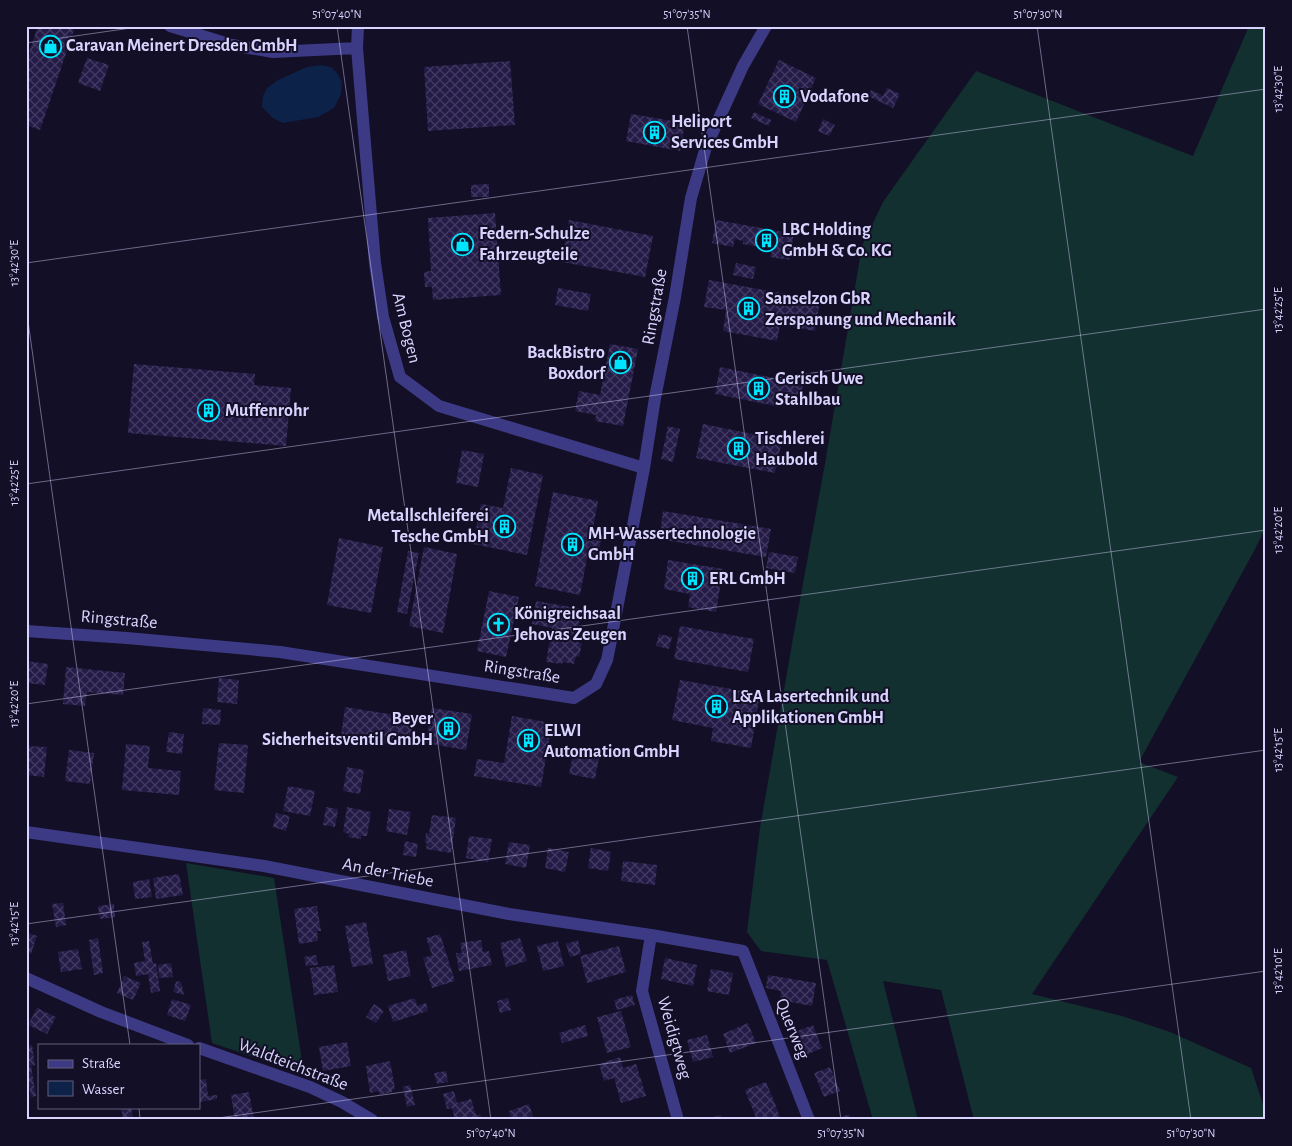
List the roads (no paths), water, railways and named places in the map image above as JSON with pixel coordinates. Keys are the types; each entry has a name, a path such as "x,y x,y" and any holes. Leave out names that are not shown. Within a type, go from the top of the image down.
{"street":[{"path":"170,26 232,45 274,52 357,48"},
{"name":"Am Bogen","path":"358,26 357,48 375,263 383,317 400,377 439,406 644,468"},
{"name":"Ringstraße","path":"26,631 280,652 574,698 596,684 607,660 694,190 706,147 743,66 766,26"},
{"name":"An der Triebe","path":"26,832 264,866 509,914 743,951"},
{"name":"Weidigtweg","path":"651,935 642,991 678,1120"},
{"name":"Querweg","path":"743,951 809,1120"},
{"path":"26,978 101,1012 185,1044"},
{"name":"Waldteichstraße","path":"200,1048 310,1087 342,1102 372,1120"}],"water":[{"path":"320,65 331,67 342,82 341,94 334,108 318,117 283,123 273,118 262,107 263,96 267,88 278,80 307,67"}],"place":[{"name":"Caravan Meinert Dresden GmbH","path":"50,46"},
{"name":"Vodafone","path":"784,97"},
{"name":"Heliport Services GmbH","path":"655,132"},
{"name":"LBC Holding GmbH & Co. KG","path":"766,240"},
{"name":"Federn-Schulze Fahrzeugteile","path":"463,244"},
{"name":"Sanselzon GbR Zerspanung und Mechanik","path":"749,309"},
{"name":"BackBistro Boxdorf","path":"621,363"},
{"name":"Gerisch Uwe Stahlbau","path":"759,389"},
{"name":"Muffenrohr","path":"209,411"},
{"name":"Tischlerei Haubold","path":"739,449"},
{"name":"Metallschleiferei Tesche GmbH","path":"505,526"},
{"name":"MH-Wassertechnologie GmbH","path":"572,544"},
{"name":"ERL GmbH","path":"693,579"},
{"name":"Königreichsaal Jehovas Zeugen","path":"498,624"},
{"name":"L&A Lasertechnik und Applikationen GmbH","path":"716,707"},
{"name":"Beyer Sicherheitsventil GmbH","path":"449,729"},
{"name":"ELWI Automation GmbH","path":"528,741"}]}
